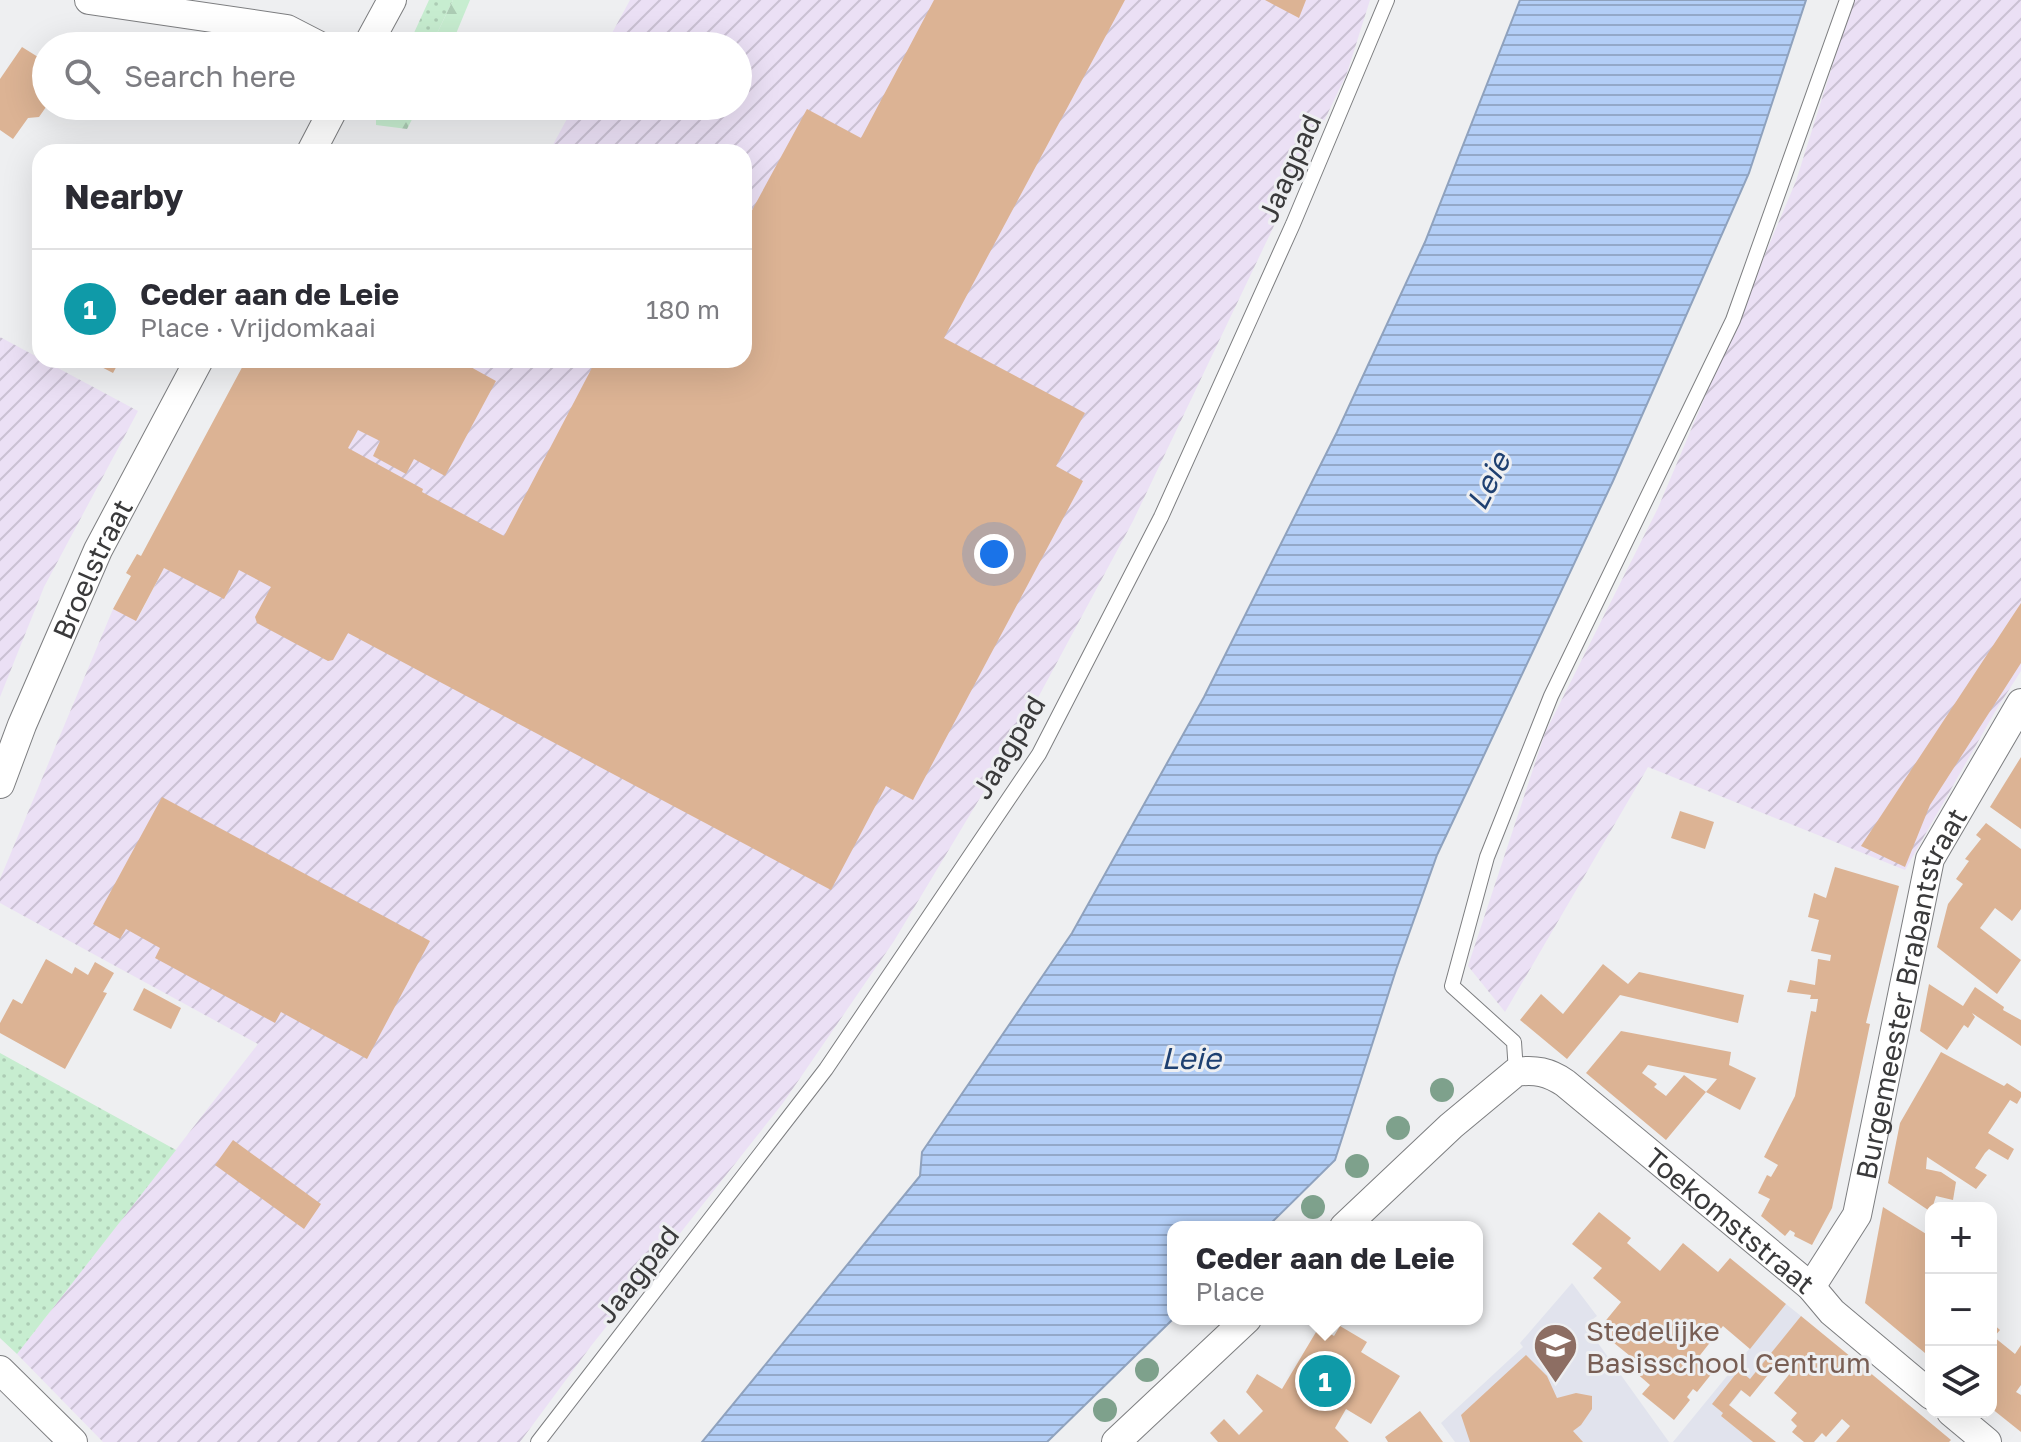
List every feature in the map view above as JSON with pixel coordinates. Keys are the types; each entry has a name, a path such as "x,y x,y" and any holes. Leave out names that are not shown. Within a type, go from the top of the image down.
{"street":[{"path":"89,0 293,32"},
{"path":"375,32 392,0"},
{"path":"315,144 328,120"},
{"name":"Broelstraat","path":"0,784 22,725 98,550 195,368"},
{"name":"Burgemeester Brabantstraat","path":"1811,1287 1857,1215 1930,859 2021,703"},
{"path":"1350,1221 1451,1126 1516,1072"},
{"name":"Toekomststraat","path":"1516,1072 1547,1073 1565,1083 1811,1287 1832,1312 1925,1390"},
{"path":"1116,1442 1241,1325"},
{"path":"0,1370 73,1442"},
{"path":"1958,1418 1987,1442"}],"lane":[{"name":"Jaagpad","path":"538,1442 826,1069 1039,754 1161,517 1293,224 1387,0"},
{"path":"1516,1072 1514,1042 1452,986 1487,857 1551,696 1733,320 1847,0"}],"shaded area":[{"path":"630,0 1370,0 1347,73 1133,521 1019,733 894,941 783,1103 591,1346 520,1442 103,1442 17,1354 258,1044 0,903 0,879 113,609 137,620 164,568 170,571 243,368 752,368 752,144 553,144 566,120 752,120 752,32 613,32"},
{"path":"1853,0 2021,0 2021,671 1905,870 1648,767 1505,1012 1468,966 1545,733 1658,508 1796,181"},
{"path":"0,337 32,354 32,368 58,368 138,411 44,587 0,697"},
{"name":"Stedelijke Basisschool Centrum","path":"1572,1283 1597,1316 1585,1325 1669,1442 1455,1442 1441,1423 1523,1347 1520,1343"},
{"name":"Stedelijke Basisschool Centrum","path":"1786,1304 1801,1316 1721,1416 1753,1442 1673,1442"}],"green space":[{"path":"429,0 453,0 438,32 414,32"},
{"path":"453,0 470,0 457,32 438,32"},
{"path":"376,120 412,120 407,129 376,125"},
{"path":"0,1053 176,1150 17,1354 0,1338"}],"water":[{"name":"Leie","path":"1520,0 1806,0 1749,173 1613,481 1437,855 1396,970 1335,1160 1273,1221 1167,1221 1167,1325 1047,1442 702,1442 920,1176 922,1152 1072,933 1204,697 1337,432 1425,242"}],"building":[{"path":"934,0 1125,0 944,338 1085,413 1056,466 1083,481 913,800 886,786 831,890 348,633 333,660 328,661 257,623 255,617 271,587 239,570 224,599 164,568 136,621 113,609 131,576 126,573 137,554 141,556 242,368 472,368 496,381 445,476 414,459 406,474 373,456 380,441 358,430 348,448 504,536 592,368 752,368 752,210 807,109 861,138"},
{"path":"1265,0 1306,0 1299,18"},
{"path":"22,47 32,53 32,118 28,118 13,139 0,130 0,79"},
{"path":"2021,603 2021,663 1930,805 1905,867 1861,846"},
{"path":"2021,757 2021,829 1990,807"},
{"path":"162,797 430,941 367,1059 281,1012 275,1023 155,958 160,948 126,929 120,939 93,924"},
{"path":"1680,811 1714,822 1705,849 1671,838"},
{"path":"1986,823 2021,849 2021,909 2012,921 1995,908 1980,928 2021,960 1997,994 1937,947 1948,904 1963,884 1956,879 1969,861 1965,859 1981,839 1976,835"},
{"path":"1835,867 1899,886 1866,1023 1870,1024 1832,1208 1812,1245 1794,1236 1795,1233 1790,1230 1785,1236 1761,1216 1770,1199 1758,1193 1767,1175 1771,1177 1778,1165 1764,1157 1795,1096 1811,1011 1816,1012 1818,999 1787,992 1790,980 1815,985 1818,959 1830,961 1831,955 1811,951 1819,920 1808,917 1814,893 1826,898"},
{"path":"46,959 72,974 75,967 88,975 95,962 114,973 103,992 107,993 65,1069 0,1033 0,1023 13,999 22,1004"},
{"path":"1603,964 1628,984 1639,972 1744,995 1738,1023 1620,995 1567,1059 1520,1020 1541,994 1563,1014"},
{"path":"1929,984 1963,1006 1975,987 2021,1020 2021,1046 1972,1013 1975,1017 1968,1028 1964,1025 1947,1050 1920,1031"},
{"path":"144,988 181,1008 171,1029 133,1010"},
{"path":"1621,1031 1731,1052 1729,1065 1756,1078 1740,1110 1706,1092 1666,1140 1586,1073","holes":["1648,1065 1717,1079 1706,1092 1684,1075 1666,1096 1654,1087 1657,1084 1642,1073"]},
{"path":"1941,1052 2021,1092 2017,1104 2010,1100 1988,1133 2014,1149 2008,1160 1989,1149 1975,1168 1987,1175 1976,1189 1927,1157 1926,1169 1941,1172 1956,1182 1953,1200 1936,1196 1934,1202 1925,1202 1925,1208 1888,1183 1900,1123"},
{"path":"233,1140 321,1204 304,1229 215,1165"},
{"path":"1883,1207 1925,1233 1925,1353 1865,1303"},
{"path":"1599,1212 1631,1238 1627,1243 1660,1271 1683,1243 1718,1272 1730,1258 1786,1304 1750,1349 1723,1326 1697,1359 1713,1372 1697,1392 1693,1389 1687,1397 1690,1400 1674,1420 1642,1394 1650,1385 1634,1371 1640,1364 1598,1330 1621,1302 1593,1278 1602,1268 1572,1244"},
{"path":"1801,1316 1951,1440 1836,1442 1850,1426 1842,1419 1826,1437 1822,1433 1814,1442 1804,1442 1792,1432 1797,1426 1791,1420 1797,1413 1774,1393 1792,1371 1780,1360 1750,1397 1741,1390 1729,1405 1776,1442 1753,1442 1721,1416 1723,1413 1712,1404 1739,1370 1750,1379"},
{"path":"1340,1326 1367,1342 1361,1352 1400,1376 1371,1424 1346,1409 1335,1428 1349,1442 1218,1442 1210,1433 1224,1419 1239,1435 1263,1411 1246,1392 1257,1374 1282,1389 1319,1327 1334,1336"},
{"path":"1997,1339 2015,1354 2021,1345 2021,1385 2016,1392 2021,1395 2021,1432 1997,1413"},
{"path":"1526,1355 1547,1376 1557,1398 1576,1393 1592,1396 1592,1409 1573,1431 1583,1442 1470,1442 1461,1415"},
{"path":"1420,1411 1443,1442 1388,1442 1385,1437"}],"place":[{"name":"Ceder aan de Leie","path":"1325,1381"},
{"name":"Stedelijke Basisschool Centrum","path":"1555,1385"}]}
